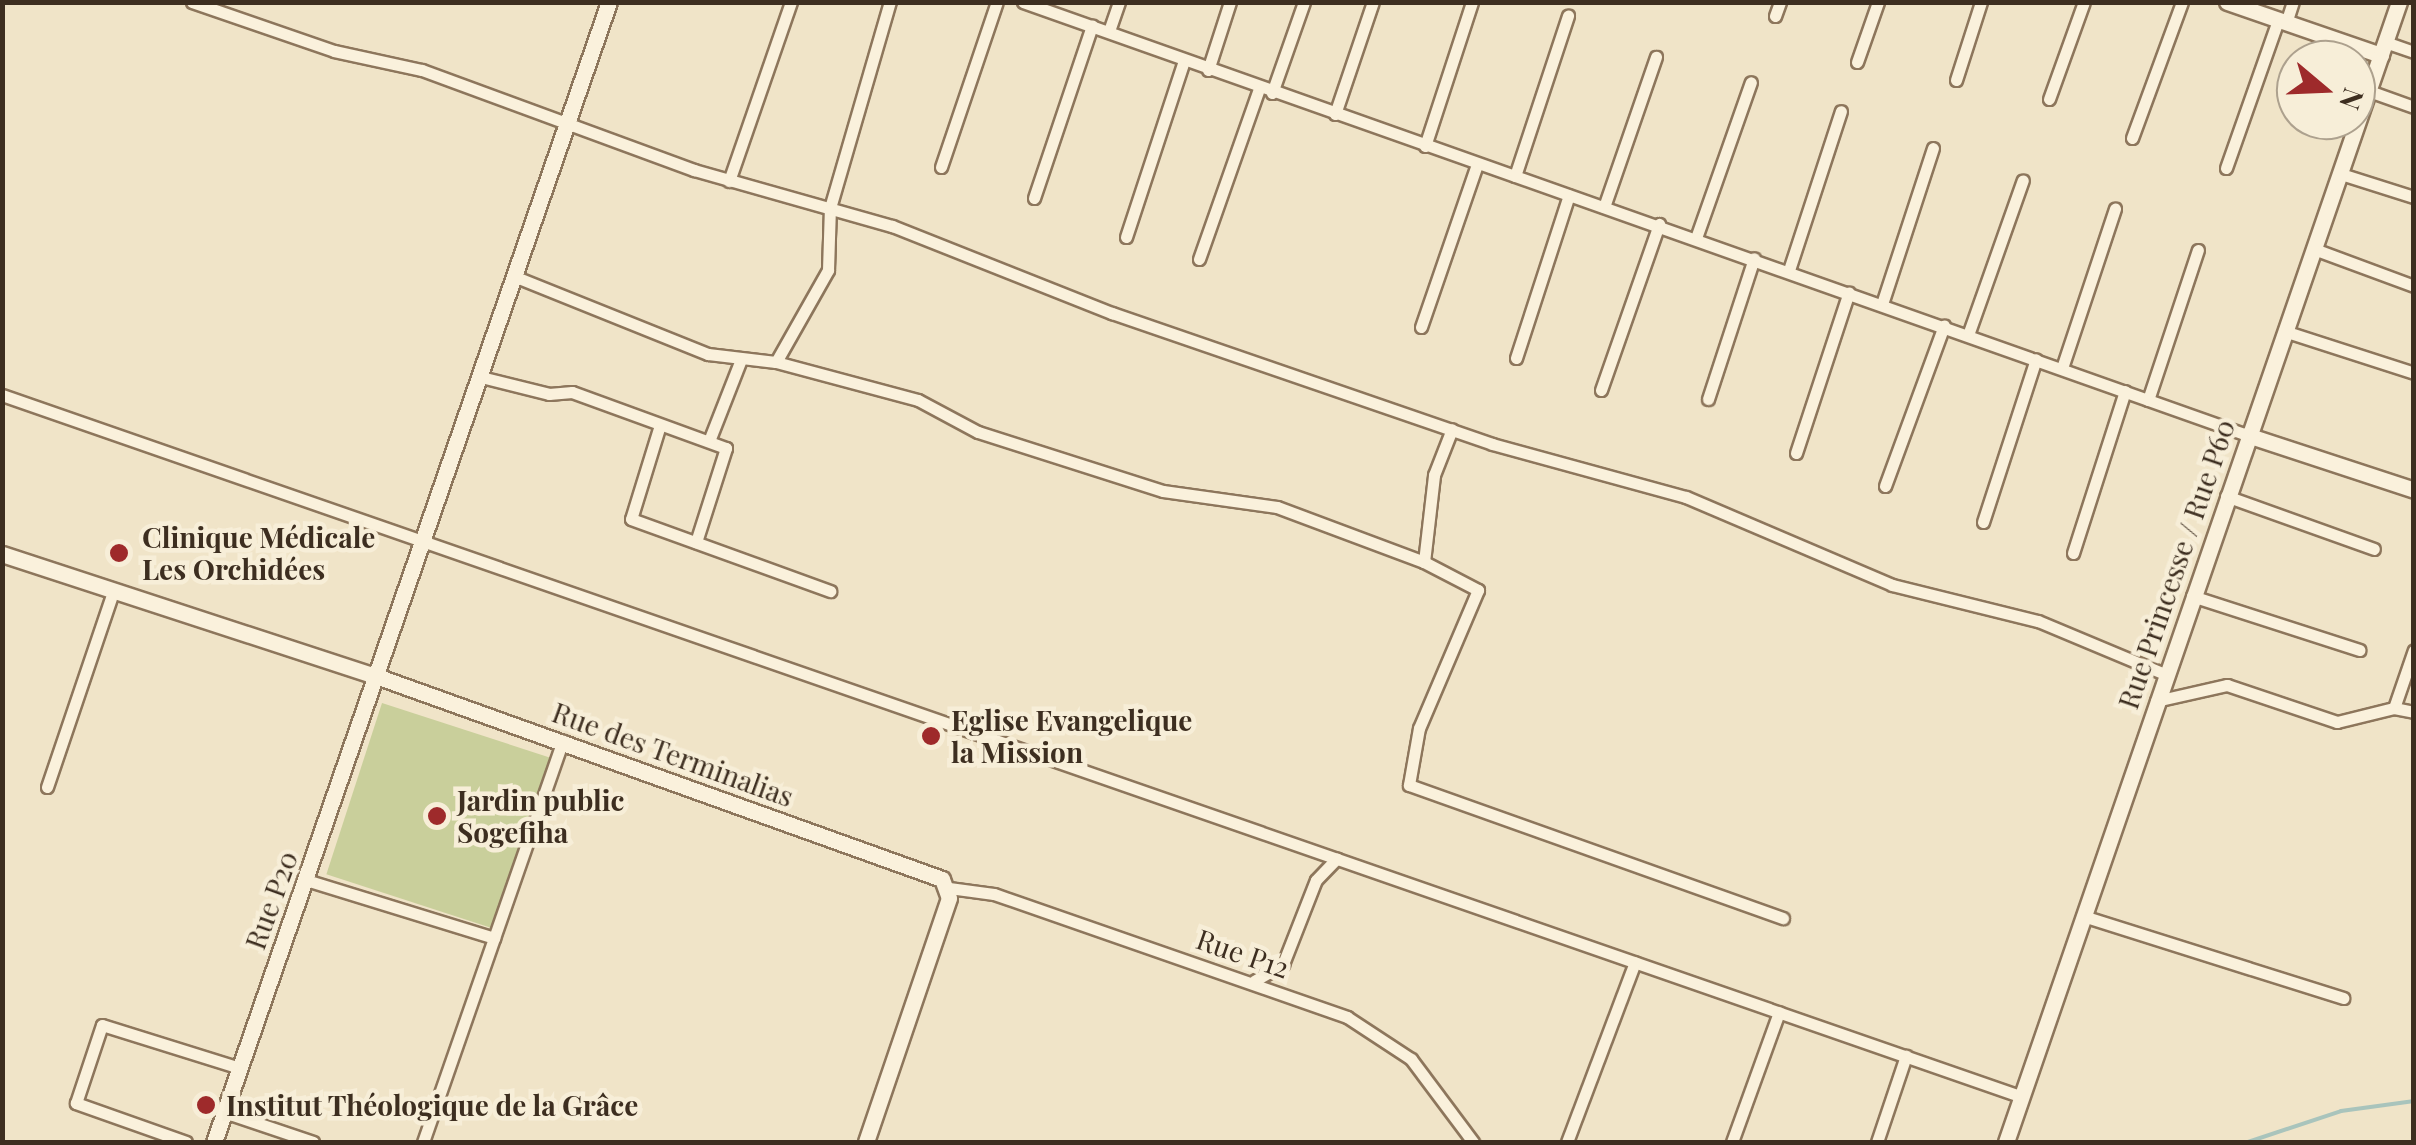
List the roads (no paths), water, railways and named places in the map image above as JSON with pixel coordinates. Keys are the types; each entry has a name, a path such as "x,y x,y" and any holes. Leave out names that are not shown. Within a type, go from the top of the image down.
{"street":[{"path":"192,2 334,51 422,70 730,182 830,208 1452,429 1686,497 1874,578 2038,621 2165,674"},
{"name":"Rue P20","path":"214,1142 609,2"},
{"path":"730,182 791,2"},
{"path":"776,362 828,270 830,208 890,2"},
{"path":"941,167 997,2"},
{"path":"1023,2 1266,91 1659,224 2247,435 2414,490"},
{"path":"1109,32 1119,2"},
{"path":"1208,70 1230,2"},
{"path":"1200,259 1304,2"},
{"path":"1335,114 1373,2"},
{"path":"1424,146 1472,2"},
{"path":"1775,16 1780,2"},
{"path":"1857,62 1878,2"},
{"path":"1956,80 1981,2"},
{"path":"2049,99 2084,2"},
{"path":"2132,138 2182,2"},
{"path":"2227,2 2383,49 2414,52"},
{"path":"2226,168 2282,21 2293,2"},
{"name":"Rue Princesse / Rue P60","path":"2376,70 2399,2"},
{"path":"1515,176 1568,16"},
{"path":"1034,198 1092,26"},
{"path":"1604,207 1656,56"},
{"path":"1126,236 1184,61"},
{"path":"1696,238 1750,82"},
{"path":"2376,93 2414,107"},
{"path":"1789,270 1841,111"},
{"name":"Rue Princesse / Rue P60","path":"2006,1142 2247,435 2352,140"},
{"path":"1882,304 1933,148"},
{"path":"1421,327 1477,164"},
{"path":"2341,174 2414,197"},
{"path":"1968,334 2023,180"},
{"path":"1516,358 1569,195"},
{"path":"2062,368 2115,209"},
{"path":"1601,390 1659,224"},
{"path":"2314,249 2414,286"},
{"path":"2148,400 2198,250"},
{"path":"1708,400 1754,258"},
{"path":"516,277 740,362 776,362 918,400 978,432 1163,491 1276,507 1424,562 1478,590 1419,728 1409,785 1783,918"},
{"path":"1796,453 1849,292"},
{"path":"1885,486 1944,326"},
{"path":"2284,331 2414,373"},
{"path":"1983,522 2036,359"},
{"path":"709,441 740,362"},
{"path":"481,377 549,394 572,392 709,441 727,455 696,542"},
{"path":"2073,553 2125,391"},
{"path":"2,394 2020,1096"},
{"path":"660,424 631,519 830,591"},
{"path":"1424,562 1434,476 1452,429"},
{"path":"2226,496 2374,549"},
{"name":"Rue des Terminalias","path":"2,554 563,741 934,874 948,888"},
{"path":"47,787 113,592"},
{"path":"2192,596 2359,650"},
{"path":"2394,708 2414,650"},
{"path":"2156,701 2226,685 2337,722 2394,708 2414,712"},
{"path":"423,1142 563,741"},
{"path":"1253,982 1283,964 1316,880 1337,858"},
{"path":"306,880 494,938"},
{"path":"866,1142 948,888"},
{"name":"Rue P12","path":"948,888 976,888 1347,1017 1391,1043 1418,1068 1473,1142"},
{"path":"2083,916 2343,998"},
{"path":"1567,1142 1635,962"},
{"path":"1732,1142 1780,1012"},
{"path":"186,1142 76,1103 102,1024 237,1067"},
{"path":"1876,1142 1906,1056"},
{"path":"224,1112 313,1142"}],"waterway":[{"path":"2248,1142 2341,1111 2414,1101"}],"place":[{"name":"Clinique Médicale Les Orchidées","path":"119,553"},
{"name":"Eglise Evangelique la Mission","path":"931,736"},
{"name":"Jardin public Sogefiha","path":"437,816"},
{"name":"Institut Théologique de la Grâce","path":"206,1105"}]}
